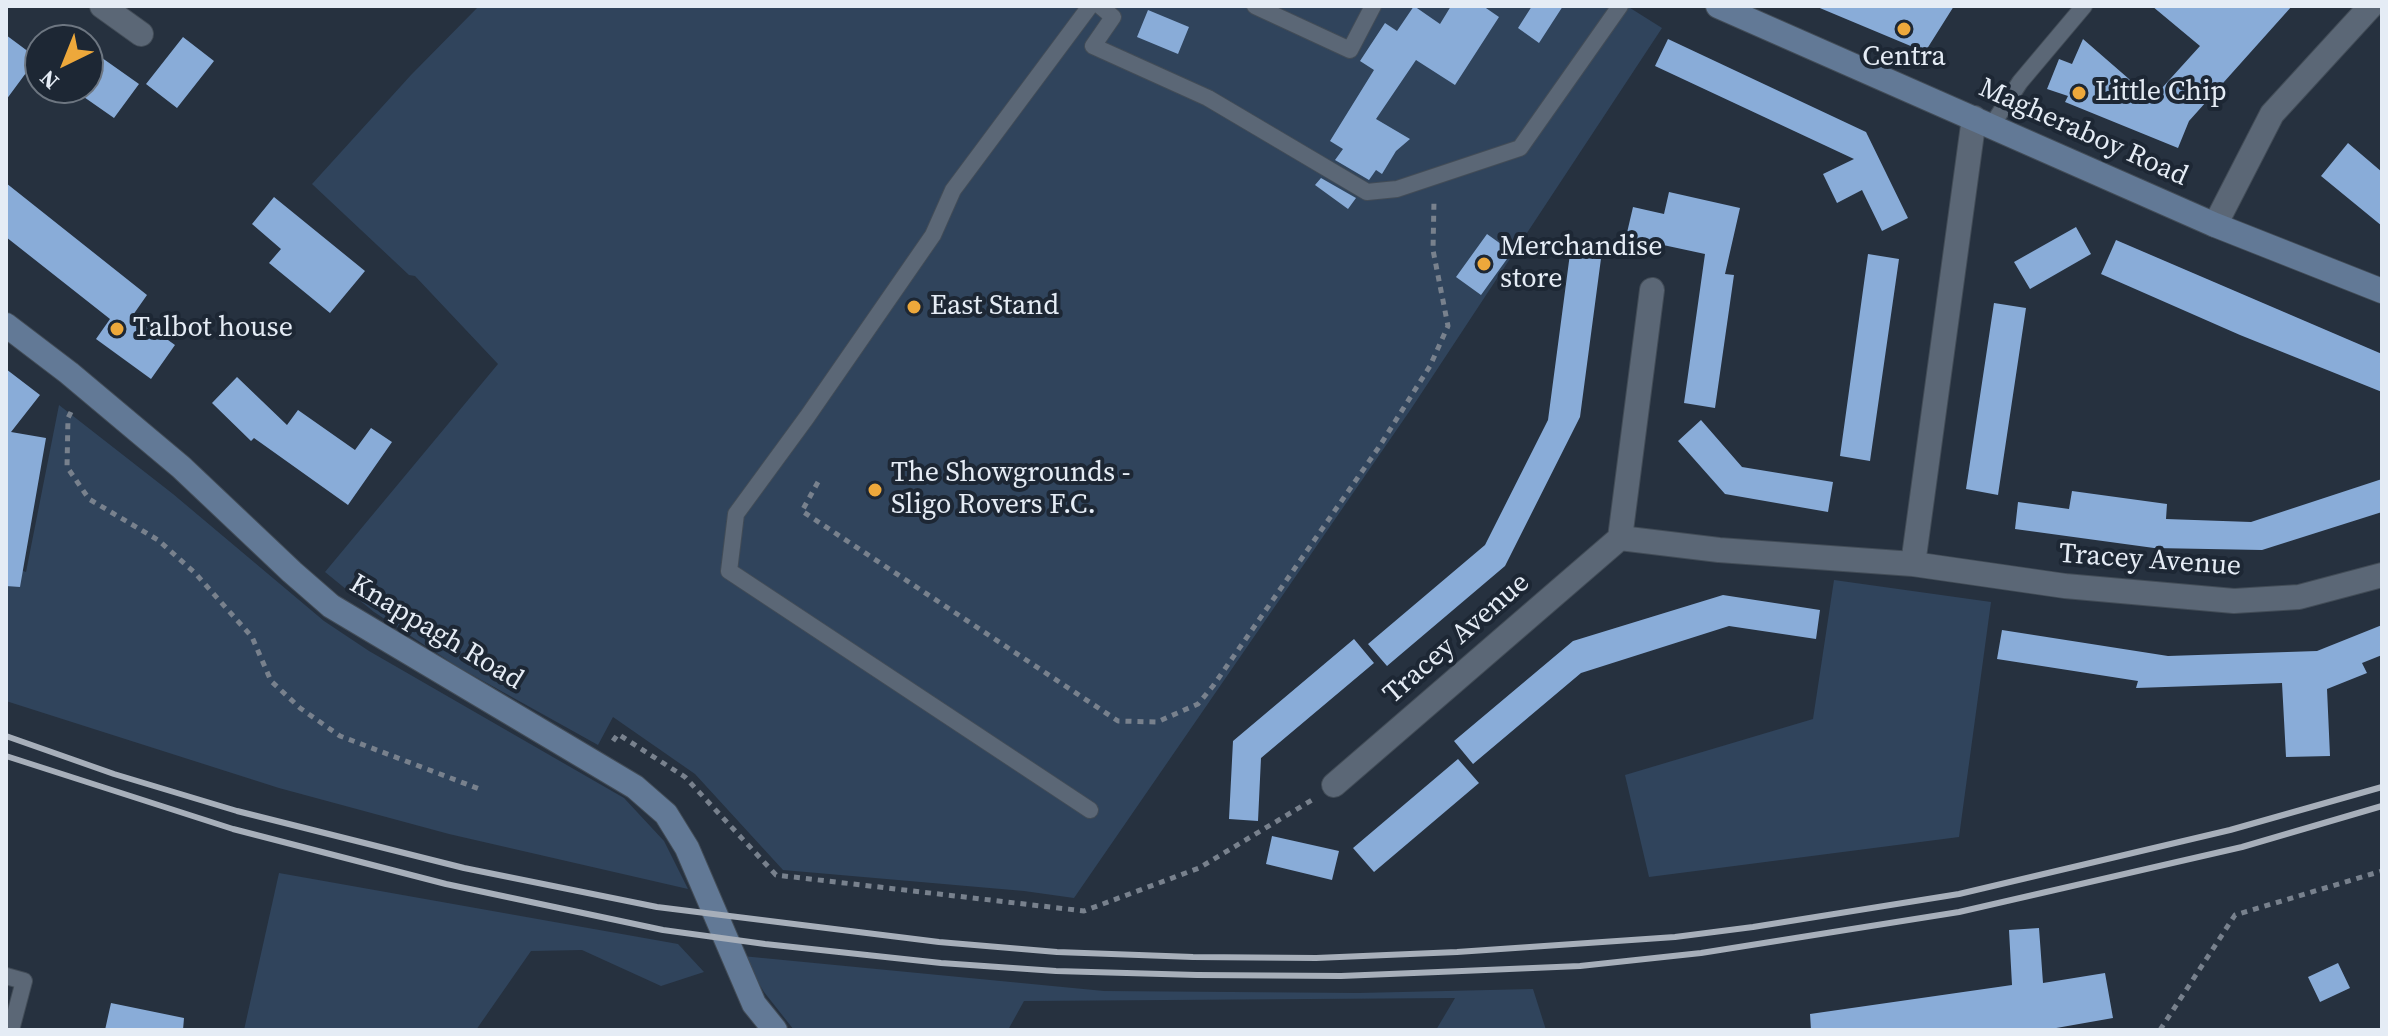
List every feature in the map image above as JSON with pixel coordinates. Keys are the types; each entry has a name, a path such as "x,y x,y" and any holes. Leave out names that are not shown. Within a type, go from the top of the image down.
{"main road":[{"name":"Magheraboy Road","path":"1718,6 2215,225 2382,291"},
{"name":"Knappagh Road","path":"6,325 69,373 181,467 331,606 635,787 666,814 687,848 754,1004 775,1030"}],"street":[{"path":"102,6 141,34"},
{"path":"2215,225 2272,114 2371,6"},
{"path":"1913,564 1983,121"},
{"path":"1620,538 1652,290"},
{"name":"Tracey Avenue","path":"1334,785 1620,538 1719,550 1913,564 2065,586 2234,601 2299,597 2382,575"}],"lane":[{"path":"1090,6 953,190 933,235 736,514 729,571 1090,810"},
{"path":"1100,6 1113,17 1093,46 1208,98 1367,192 1397,189 1520,148 1620,6"},
{"path":"1255,6 1350,50 1373,6"},
{"path":"1983,121 2084,6"},
{"path":"6,976 24,981 11,1030"}],"path":[{"path":"818,482 802,511 1118,721 1157,722 1198,704 1379,447 1430,366 1448,326 1433,250 1434,176"},
{"path":"68,418 67,467 89,499 158,540 195,573 252,637 271,681 300,708 340,736 482,790"},
{"path":"618,734 685,777 776,875 1084,911 1199,868 1334,785"},
{"path":"2160,1030 2235,915 2382,871"}],"shaded area":[{"name":"The Showgrounds - Sligo Rovers F.C.","path":"479,6 1627,6 1662,28 1411,409 1074,898 783,870 695,774 613,717 598,745 458,667 374,612 325,572 498,364 415,276 409,275 312,184"},
{"path":"59,405 173,494 324,621 369,651 624,798 664,841 688,889 449,834 279,788 6,701 6,565 26,572"},
{"path":"1834,580 1991,602 1959,837 1649,877 1625,775 1813,719"},
{"path":"279,873 678,944 704,972 661,986 582,950 531,951 476,1030 244,1030"},
{"path":"742,956 1104,991 1358,993 1533,989 1546,1030 1436,1030 1455,998 1024,1001 1008,1030 794,1030 764,992"}],"building":[{"path":"1414,6 1440,24 1451,6 1483,6 1499,17 1455,85 1416,60 1376,119 1410,139 1396,151 1382,174 1376,170 1369,180 1335,160 1343,149 1330,141 1374,70 1360,61 1385,23 1397,31"},
{"path":"1532,6 1563,6 1539,43 1518,28"},
{"name":"Centra","path":"1815,6 1954,6 1925,52"},
{"path":"2152,6 2292,6 2189,121 2178,148 2065,102 2068,96 2047,89 2059,59 2072,64 2083,39 2152,99 2200,46"},
{"path":"1148,10 1189,27 1178,54 1137,37"},
{"path":"6,35 24,48 24,76 6,100"},
{"path":"183,37 214,61 177,108 146,84"},
{"path":"1668,39 1866,132 1908,218 1882,231 1862,190 1837,203 1823,174 1854,159 1655,66"},
{"path":"104,59 139,84 114,118 94,104 104,104"},
{"path":"2348,143 2382,172 2382,226 2321,176"},
{"path":"1321,178 1356,198 1348,209 1315,185"},
{"path":"6,183 147,295 133,315 175,345 151,379 96,339 110,319 6,237"},
{"path":"1669,192 1740,208 1725,274 1734,275 1715,408 1684,403 1705,254 1626,237 1633,207 1664,214"},
{"path":"274,197 365,271 330,313 269,263 281,249 252,224"},
{"path":"2076,227 2091,254 2030,289 2014,262"},
{"name":"Merchandise store","path":"1487,234 1512,252 1481,295 1456,277"},
{"path":"2116,240 2382,354 2382,392 2240,335 2101,274"},
{"path":"1571,246 1602,251 1580,417 1505,566 1387,666 1368,644 1485,545 1548,420"},
{"path":"1868,254 1899,259 1870,461 1840,456"},
{"path":"1994,303 2026,308 1998,495 1966,489"},
{"path":"6,369 40,395 11,432 46,438 20,587 6,586"},
{"path":"237,377 287,425 298,410 355,450 371,428 392,442 348,505 254,438 251,441 212,403"},
{"path":"1701,420 1742,467 1833,482 1828,512 1725,494 1678,441"},
{"path":"2382,479 2382,512 2262,550 2154,548 2015,529 2018,502 2069,509 2072,491 2167,504 2166,519 2251,522"},
{"path":"1723,595 1820,610 1816,639 1729,626 1581,673 1473,764 1454,741 1573,641"},
{"path":"2382,625 2382,655 2362,663 2367,673 2327,689 2330,756 2286,757 2282,683 2136,688 2138,681 1997,659 2002,630 2168,656 2317,651"},
{"path":"1354,639 1374,663 1261,758 1258,821 1229,819 1233,741"},
{"path":"1458,759 1479,783 1374,872 1353,848"},
{"path":"1272,836 1339,851 1332,880 1266,864"},
{"path":"2039,928 2043,983 2105,973 2113,1018 2045,1030 1811,1030 1810,1014 2012,985 2009,930"},
{"path":"2338,963 2350,988 2320,1002 2308,977"},
{"path":"111,1003 184,1018 183,1030 105,1030"}],"railway":[{"path":"6,736 114,774 237,811 464,868 657,907 939,942 1057,952 1193,957 1316,958 1457,952 1675,937 1753,927 1959,894 2230,830 2382,787"},
{"path":"6,756 233,829 446,884 663,930 941,963 1056,971 1197,975 1341,976 1580,966 1701,953 1959,912 2242,847 2382,806"}],"place":[{"name":"Centra","path":"1904,29"},
{"name":"Little Chip","path":"2079,93"},
{"name":"Merchandise store","path":"1484,264"},
{"name":"East Stand","path":"914,307"},
{"name":"Talbot house","path":"117,329"},
{"name":"The Showgrounds - Sligo Rovers F.C.","path":"875,490"}]}
